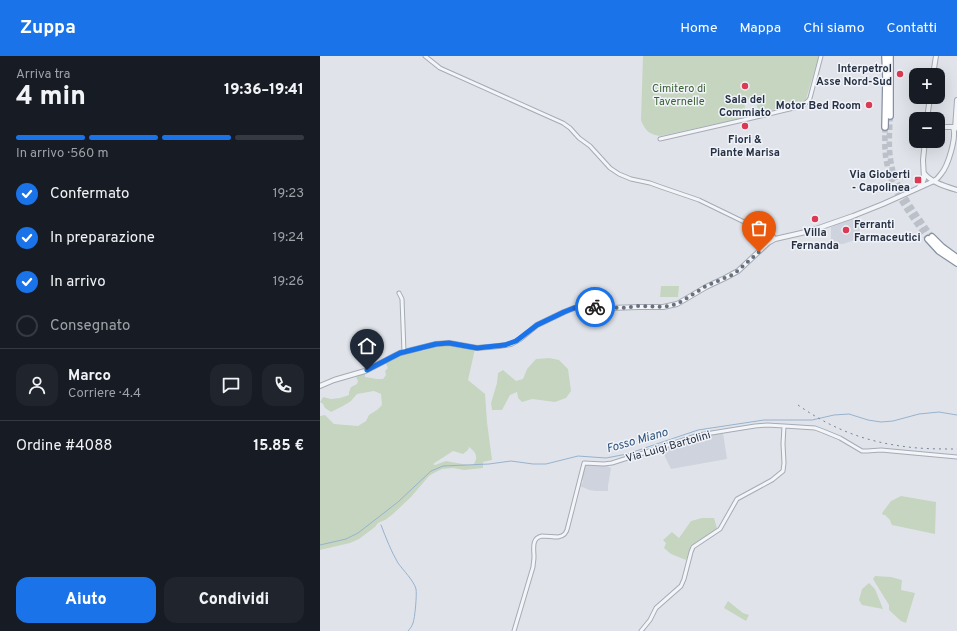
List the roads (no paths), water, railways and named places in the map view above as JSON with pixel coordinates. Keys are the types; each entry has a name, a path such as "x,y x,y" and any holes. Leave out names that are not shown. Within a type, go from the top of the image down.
{"highway":[{"path":"881,56 886,72"},
{"path":"885,56 885,127"},
{"path":"890,116 891,58"},
{"path":"957,258 930,238 939,251 957,263"}],"street":[{"path":"425,56 440,68 563,123 590,146 610,168 619,174 699,200 773,236 775,239"},
{"path":"660,139 802,106 810,98 821,56"},
{"path":"934,68 936,56"},
{"path":"320,386 334,380 365,371 396,354 443,343 459,344 477,348 511,344 520,339 537,325 580,306 621,308 670,306 684,300 706,286 734,274 768,243 775,239 820,228 868,210 934,181 943,172 951,154 954,140 952,129 956,120 957,100"},
{"path":"945,127 952,129"},
{"path":"917,189 922,184 924,179 924,148"},
{"path":"924,173 929,179 957,190"},
{"path":"399,293 402,299 404,352"},
{"name":"Via Luigi Bartolini","path":"514,631 534,563 534,541 539,537 560,537 566,534 584,463 612,463 699,435 754,426 784,426"},
{"path":"641,631 650,620 656,608 682,586 693,547 720,529 737,499 772,480 783,471 784,426 815,428 840,438 862,451 881,450 957,457"}],"waterway":[{"name":"Fosso Miano","path":"320,545 346,539 358,533 398,502 431,471 443,466 489,464 511,461 546,464 578,456 606,458 627,454 698,430 764,420 812,420 834,415 849,414 868,420 881,422 893,421 919,414 939,412 957,415"},
{"path":"381,525 395,558 411,579 416,589 414,620 408,631"}],"tunnel":[{"path":"890,116 889,139 893,172 907,201 932,237"},
{"path":"885,127 886,159 893,185 903,204 928,239"}],"railway":[{"path":"798,405 837,428 878,442 926,449 957,449"}],"place":[{"name":"Interpetrol Asse Nord-Sud","path":"900,74"},
{"name":"Sala del Commiato","path":"745,86"},
{"name":"Motor Bed Room","path":"869,105"},
{"name":"Fiori & Piante Marisa","path":"745,126"},
{"name":"Via Gioberti - Capolinea","path":"918,180"},
{"name":"Villa Fernanda","path":"815,219"},
{"name":"Ferranti Farmaceutici","path":"846,230"}],"park label":[{"name":"Cimitero di Tavernelle","path":"679,94"}]}
